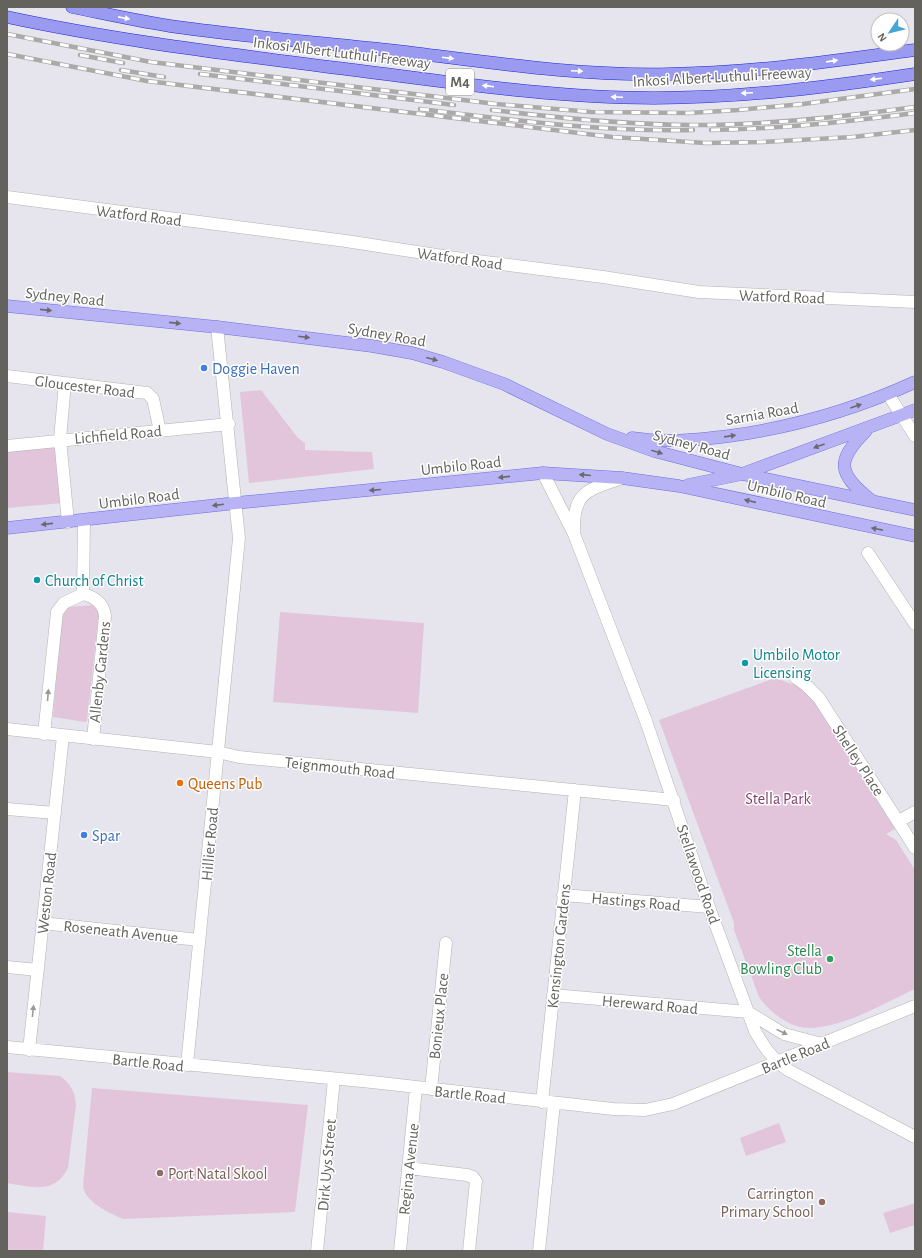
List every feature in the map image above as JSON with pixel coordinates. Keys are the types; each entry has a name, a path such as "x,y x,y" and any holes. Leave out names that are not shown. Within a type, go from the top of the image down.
{"highway":[{"name":"Inkosi Albert Luthuli Freeway","path":"72,7 176,27 399,51 531,69 608,73 668,74 734,72 799,66 915,50"},
{"name":"Inkosi Albert Luthuli Freeway","path":"7,17 66,30 178,48 551,93 634,97 694,96 778,91 915,74"}],"main road":[{"name":"Sydney Road","path":"7,306 217,327 388,348 437,360 504,384 608,434 654,451 742,474"},
{"name":"Sarnia Road","path":"608,434 670,442 753,433 807,422 888,394 915,382"},
{"path":"679,486 742,474 915,410"},
{"path":"869,428 851,446 844,462 846,473 852,483 873,501"},
{"name":"Umbilo Road","path":"9,529 236,503 543,473 622,478 679,486 915,536"},
{"name":"Umbilo Road","path":"742,474 915,510"}],"street":[{"name":"Watford Road","path":"7,197 346,241 462,259 603,276 699,292 915,302"},
{"name":"Hillier Road","path":"187,1065 239,549 236,503 217,327"},
{"name":"Gloucester Road","path":"7,376 147,393 153,400 160,430"},
{"path":"65,383 60,440 68,522"},
{"path":"888,394 915,436"},
{"name":"Lichfield Road","path":"7,446 228,424"},
{"name":"Stellawood Road","path":"543,473 574,534 674,800 710,907 748,1012 760,1040 776,1062 788,1070 915,1136"},
{"name":"Stellawood Road","path":"574,534 574,514 576,504 591,490 622,478"},
{"path":"44,734 57,612 64,603 83,594 84,521"},
{"path":"868,553 915,624"},
{"name":"Allenby Gardens","path":"83,594 95,599 102,605 105,616 93,739"},
{"name":"Shelley Place","path":"796,678 819,698 915,848"},
{"name":"Teignmouth Road","path":"7,730 218,752 239,757 674,800"},
{"name":"Weston Road","path":"29,1050 63,736"},
{"name":"Kensington Gardens","path":"542,1102 575,790"},
{"path":"7,809 55,813"},
{"path":"899,821 915,812"},
{"name":"Hastings Road","path":"563,895 710,907"},
{"name":"Roseneath Avenue","path":"42,923 199,940"},
{"name":"Bonieux Place","path":"431,1089 446,943"},
{"path":"7,967 38,970"},
{"name":"Hereward Road","path":"553,995 748,1012"},
{"name":"Bartle Road","path":"7,1047 334,1079 542,1102 614,1109 645,1110 659,1108 700,1094 915,1006"},
{"path":"748,1012 784,1034 822,1044"},
{"name":"Dirk Uys Street","path":"317,1251 334,1079"},
{"name":"Regina Avenue","path":"400,1251 416,1088"},
{"path":"539,1251 554,1103"},
{"path":"408,1168 467,1175 476,1181 469,1251"}],"green space":[{"path":"261,390 298,438 305,443 305,450 372,452 374,469 249,483 240,392"},
{"path":"57,445 63,503 7,508 7,451"},
{"path":"94,605 99,611 87,721 85,722 53,717 61,614 67,607"},
{"path":"280,612 424,623 418,713 273,702"},
{"name":"Stella Park","path":"775,678 804,688 816,699 895,829 886,834 896,840 915,870 915,989 864,1014 837,1024 823,1027 809,1028 787,1022 768,1008 759,997 734,930 734,923 659,720"},
{"path":"7,1072 60,1076 70,1085 75,1096 76,1105 68,1168 62,1177 49,1186 34,1187 7,1183"},
{"path":"92,1088 308,1105 295,1212 123,1219 98,1206 88,1197 83,1186"},
{"path":"779,1123 786,1142 746,1156 740,1138"},
{"path":"915,1203 915,1225 890,1233 883,1213"},
{"path":"7,1212 46,1216 43,1251 7,1251"}],"railway":[{"path":"7,34 151,62 496,104 591,112 689,113 738,110 803,104 915,89"},
{"path":"7,54 147,81 612,137 705,143 763,142 853,137 915,130"},
{"path":"80,55 123,63"},
{"path":"121,70 164,77"},
{"path":"200,74 454,105"},
{"path":"492,110 542,116 644,124 722,125 805,120 915,107"},
{"path":"420,109 522,121 591,127 693,130"},
{"path":"711,130 813,124 915,113"}],"place":[{"name":"Doggie Haven","path":"204,368"},
{"name":"Church of Christ","path":"37,580"},
{"name":"Umbilo Motor Licensing","path":"745,663"},
{"name":"Queens Pub","path":"180,783"},
{"name":"Spar","path":"84,835"},
{"name":"Stella Bowling Club","path":"830,959"},
{"name":"Port Natal Skool","path":"160,1173"},
{"name":"Carrington Primary School","path":"822,1202"}]}
